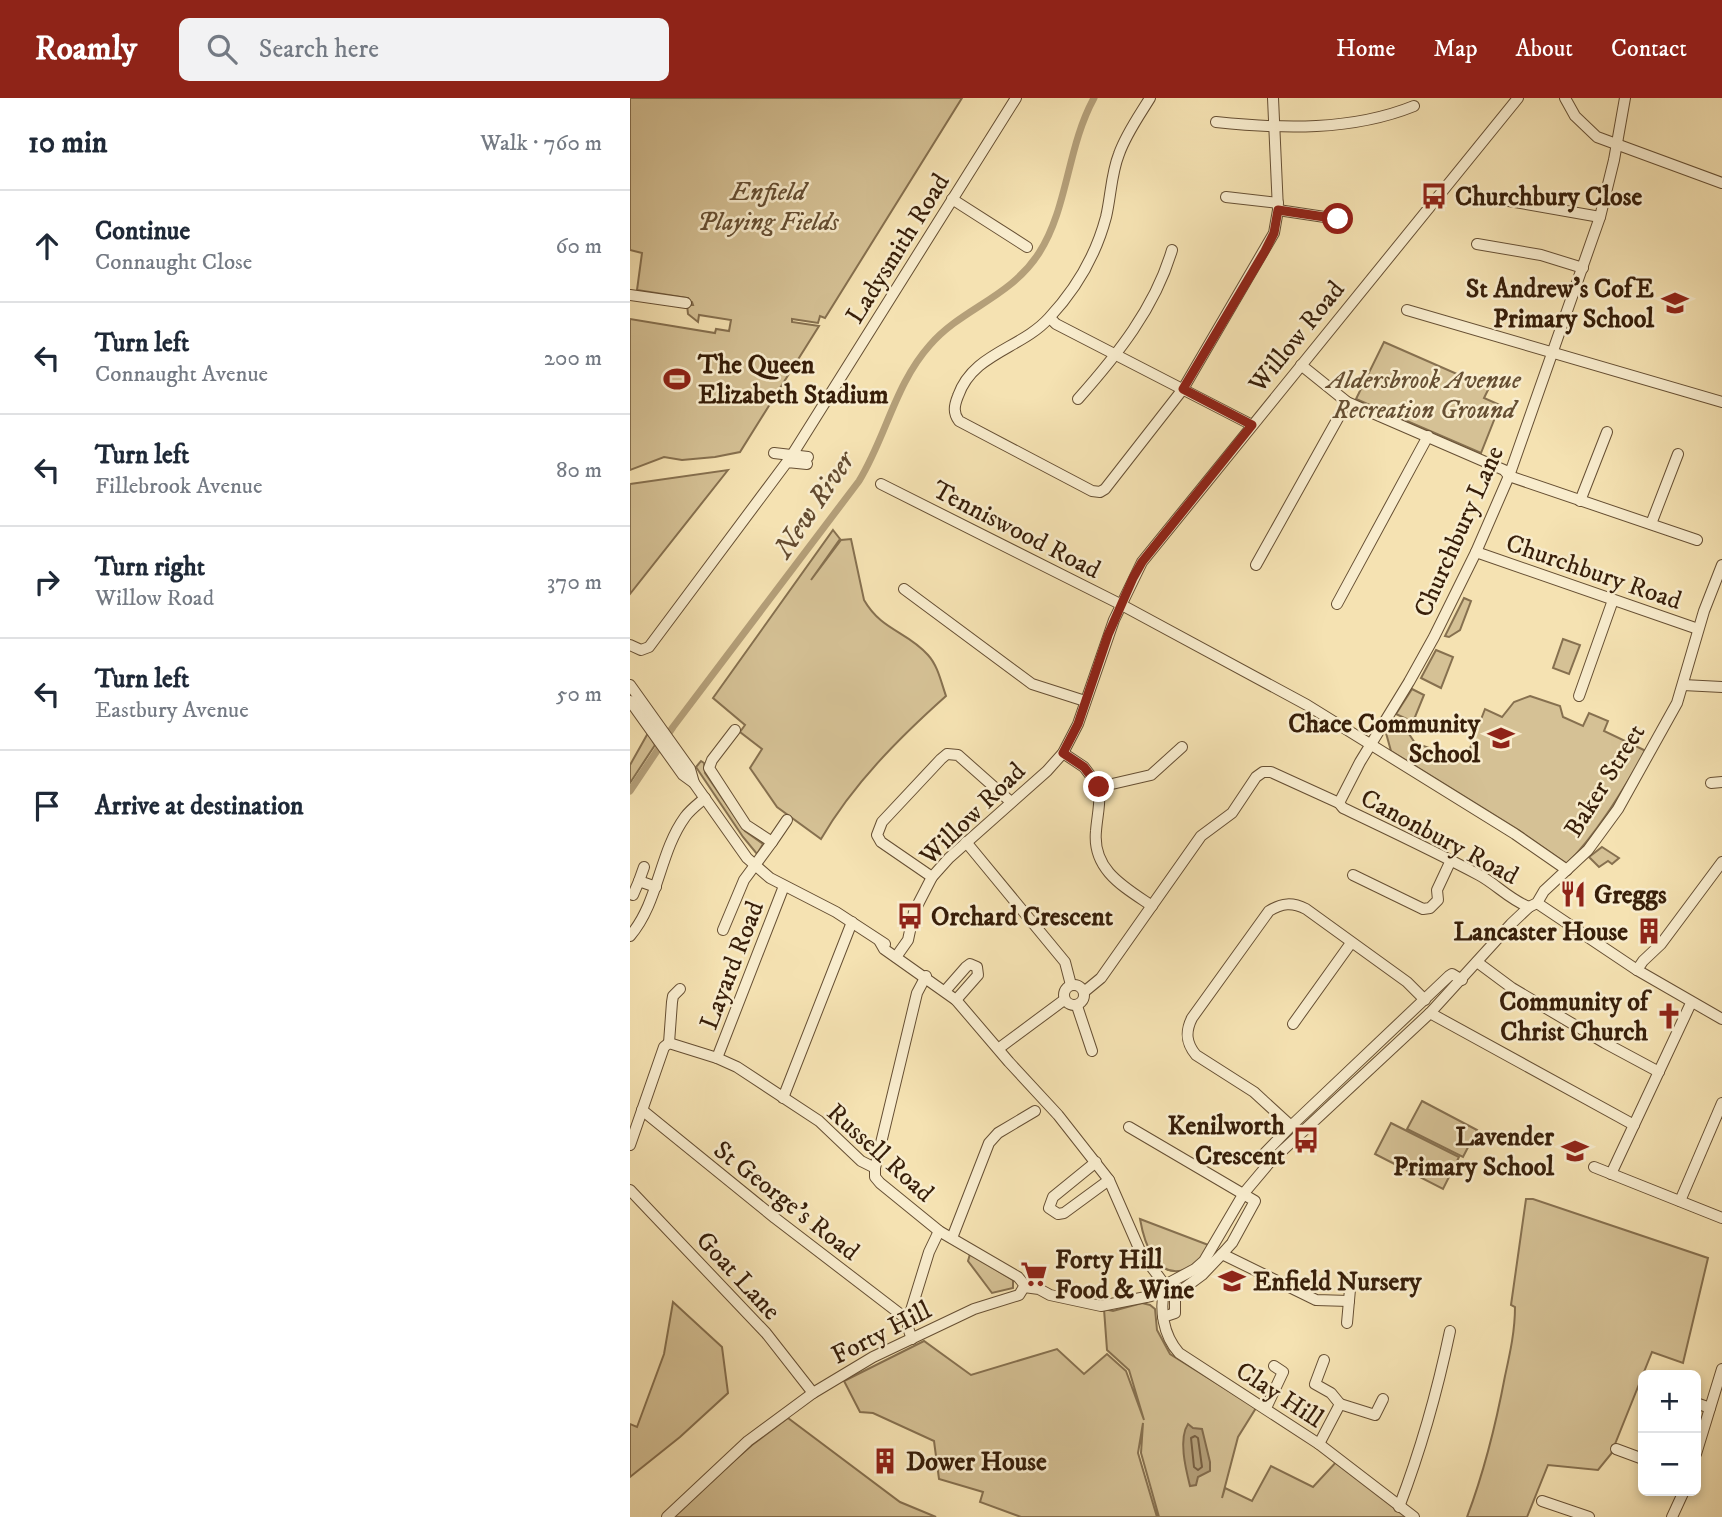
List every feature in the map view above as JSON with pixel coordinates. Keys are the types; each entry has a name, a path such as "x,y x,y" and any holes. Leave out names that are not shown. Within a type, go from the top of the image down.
{"street":[{"name":"Ladysmith Road","path":"792,455 1016,98"},
{"path":"1150,98 1119,151 1106,217 1088,265 1050,318 973,370 958,394 954,415 959,421 1091,491 1100,492 1105,489 1183,389 1274,233 1278,207 1273,98"},
{"name":"Willow Road","path":"897,955 908,940 914,912 932,877 1063,753 1072,738 1120,604 1142,562 1518,98"},
{"path":"1565,98 1575,116 1590,131 1616,145 1722,183"},
{"name":"Churchbury Lane","path":"1341,806 1371,745 1412,677 1476,552 1509,476 1600,217 1625,98"},
{"path":"1216,122 1274,127 1368,121 1414,106"},
{"path":"1226,197 1338,219"},
{"path":"952,199 1027,247"},
{"path":"1503,200 1600,217"},
{"path":"1478,244 1541,255 1583,268"},
{"path":"1078,399 1117,355 1161,283 1172,250"},
{"path":"630,295 686,303"},
{"path":"1407,310 1722,402"},
{"path":"1050,318 1252,425"},
{"path":"1301,365 1347,402 1504,470 1509,476 1697,540"},
{"path":"1256,565 1347,402"},
{"path":"1580,501 1607,432"},
{"path":"1337,604 1428,436"},
{"path":"630,645 641,650 649,647 787,462 807,460 774,453"},
{"path":"1651,524 1678,454"},
{"name":"Tenniswood Road","path":"881,484 1120,604 1307,705 1515,834 1567,870"},
{"name":"Churchbury Road","path":"1476,552 1698,629"},
{"name":"Baker Street","path":"1166,1282 1195,1269 1204,1261 1244,1193 1270,1162 1430,1013 1544,891 1588,850 1618,808 1677,703 1698,629 1722,565"},
{"path":"904,589 1032,684 1085,701"},
{"path":"1579,696 1613,600"},
{"path":"630,685 659,733"},
{"path":"1683,685 1722,687"},
{"path":"630,701 659,733 671,749 683,775 694,783 755,866 784,886 819,902 852,922 897,955 915,972 924,975 956,1000 1097,1162 1109,1180 1141,1253 1166,1282"},
{"path":"735,730 709,768 746,825 772,842"},
{"path":"1099,787 1151,775 1182,747"},
{"path":"1063,753 1084,767 1099,787 1095,840 1105,871 1152,906 1101,978 1084,992 1077,1006 1092,1051"},
{"path":"932,877 881,842 877,835 882,822 941,759 947,754 958,755 1011,802"},
{"name":"Canonbury Road","path":"1152,906 1201,836 1238,806 1256,777 1263,772 1271,772 1493,883 1518,902 1533,905 1637,971 1722,1020"},
{"path":"630,936 641,922 670,847 685,817 705,797"},
{"path":"723,930 744,880 787,820"},
{"path":"966,842 1065,962 1071,985 1084,992"},
{"path":"1353,875 1423,909 1430,908 1438,900 1437,890 1451,860"},
{"path":"1637,971 1643,961 1661,944 1722,862"},
{"path":"633,895 644,867"},
{"path":"639,881 656,887"},
{"name":"Layard Road","path":"717,1058 784,886"},
{"path":"1291,1126 1254,1093 1196,1055 1188,1044 1189,1025 1269,911 1278,905 1297,904 1306,909 1406,982 1425,1000"},
{"path":"783,1097 852,922"},
{"path":"1293,1024 1352,943"},
{"path":"1477,962 1512,988 1659,1072"},
{"path":"945,991 966,967 970,964 977,967 978,975 956,1000"},
{"name":"Baker Street","path":"1270,1162 1264,1154 1291,1126 1452,974 1462,980"},
{"path":"875,1168 917,993 924,975"},
{"path":"1002,1046 1064,1000 1064,995 1071,985"},
{"path":"630,1145 666,1045 672,1002 680,989"},
{"path":"1064,1000 1077,1006"},
{"path":"1611,1174 1691,1003"},
{"path":"1430,1013 1634,1125"},
{"path":"980,1027 988,1031 1002,1046 1014,1060 1017,1069"},
{"name":"Russell Road","path":"666,1045 717,1058 737,1067 783,1097 819,1122 862,1161 875,1168 875,1177 880,1183 939,1231 1018,1277 1024,1287"},
{"path":"1680,1201 1722,1103"},
{"name":"St George's Road","path":"642,1110 775,1218 908,1320"},
{"path":"951,1238 989,1143 998,1133 1035,1111"},
{"path":"1129,1127 1253,1198 1255,1205 1222,1254 1202,1275 1175,1295 1175,1312 1163,1317"},
{"path":"1097,1162 1053,1197 1049,1208 1058,1214 1064,1213 1109,1180"},
{"path":"1594,1167 1722,1218"},
{"name":"Goat Lane","path":"630,1189 783,1353 813,1393"},
{"path":"912,1339 908,1320 929,1252 939,1231"},
{"path":"1222,1254 1317,1300 1349,1301"},
{"path":"1347,1323 1351,1278"},
{"name":"Clay Hill","path":"1166,1282 1163,1317 1169,1338 1185,1358 1319,1444 1414,1517"},
{"path":"1024,1287 1101,1307 1151,1296"},
{"name":"Forty Hill","path":"667,1517 748,1441 847,1371 974,1309 1015,1297 1024,1287"},
{"path":"1399,1507 1431,1416 1450,1331"},
{"path":"1324,1360 1315,1384 1331,1393 1340,1404 1374,1415 1383,1399"},
{"path":"1266,1408 1283,1369"},
{"path":"1701,1438 1722,1372"},
{"path":"1319,1444 1340,1404"},
{"path":"1701,1405 1710,1408"},
{"path":"1616,1450 1638,1457"},
{"path":"1672,1517 1682,1496"},
{"path":"1542,1501 1589,1517"}],"green space":[{"name":"Enfield Playing Fields","path":"630,98 962,98 825,318 820,316 818,323 792,319 792,322 819,326 740,452 682,460 664,457 630,470 630,319 715,333 716,329 729,331 731,320 699,315 698,322 688,314 687,305 693,305 688,298 637,290 642,253 630,250"},
{"name":"Aldersbrook Avenue Recreation Ground","path":"1384,342 1489,388 1484,398 1500,405 1481,453 1356,399"},
{"path":"728,470 630,594 630,484"},
{"path":"833,530 840,539 811,580 841,540 851,539 864,600 887,625 928,655 937,669 946,696 911,728 862,781 821,839 777,807 750,768 762,749 740,732 745,725 713,698"},
{"path":"1464,598 1471,601 1460,630 1449,637 1445,636"},
{"path":"1563,639 1580,645 1569,674 1553,668"},
{"path":"1436,650 1453,657 1441,688 1421,678"},
{"path":"1412,689 1424,695 1413,722 1396,714"},
{"path":"1530,696 1560,706 1563,717 1583,726 1589,713 1608,721 1604,731 1646,751 1600,824 1567,864 1517,829 1391,751 1386,733 1392,721 1405,728 1415,743 1465,761 1485,709 1502,717 1514,702"},
{"path":"648,733 655,745 630,783 630,765"},
{"path":"701,761 704,763 705,773 745,831 763,844 757,854 696,767"},
{"path":"1602,847 1619,858 1612,864 1608,861 1599,867 1589,857"},
{"path":"1422,1101 1477,1130 1463,1157 1407,1129"},
{"path":"1391,1123 1459,1157 1443,1189 1375,1154"},
{"path":"1526,1199 1533,1199 1708,1258 1683,1363 1652,1352 1645,1370 1638,1370 1638,1387 1611,1454 1598,1470 1548,1465 1527,1517 1467,1517 1498,1412 1514,1325 1515,1307 1511,1305"},
{"path":"1140,1219 1211,1246 1193,1267 1176,1271 1167,1269 1160,1265 1148,1248"},
{"path":"970,1254 1013,1280 1013,1288 992,1293 968,1261"},
{"path":"673,1302 722,1347 728,1393 680,1437 630,1477 630,1424 637,1427 664,1354"},
{"path":"1142,1303 1155,1309 1157,1330 1170,1354 1256,1408 1238,1437 1222,1498 1225,1488 1252,1501 1271,1466 1313,1487 1337,1461 1409,1517 1159,1517 1141,1453 1143,1423 1138,1453 1157,1517 1021,1517 980,1502 983,1492 939,1479 934,1441 873,1413 860,1412 844,1381 924,1341 971,1375 1057,1349 1084,1374 1107,1354 1126,1371 1144,1420 1129,1370 1107,1350 1104,1309 1113,1311"},
{"path":"788,1418 900,1502 936,1517 670,1517 752,1445"}],"water":[{"path":"1188,1424 1202,1429 1210,1462 1210,1471 1198,1477 1196,1485 1190,1486 1183,1446"}],"waterway":[{"name":"New River","path":"630,791 673,727 859,481 877,447 899,394 918,360 943,332 1014,281 1039,253 1056,217 1078,137 1094,98"}],"place":[{"name":"Churchbury Close","path":"1434,196"},
{"name":"St Andrew's CofE Primary School","path":"1675,303"},
{"name":"The Queen Elizabeth Stadium","path":"677,379"},
{"name":"Chace Community School","path":"1501,738"},
{"name":"Greggs","path":"1573,894"},
{"name":"Orchard Crescent","path":"910,916"},
{"name":"Lancaster House","path":"1649,931"},
{"name":"Community of Christ Church","path":"1669,1016"},
{"name":"Kenilworth Crescent","path":"1306,1140"},
{"name":"Lavender Primary School","path":"1575,1151"},
{"name":"Forty Hill Food & Wine","path":"1034,1274"},
{"name":"Enfield Nursery","path":"1232,1281"},
{"name":"Dower House","path":"885,1461"}],"route":[{"path":"1099,787 1084,767 1063,753 1078,724 1114,618 1142,562 1252,425 1183,389 1265,251 1274,233 1278,210 1338,219"}]}
